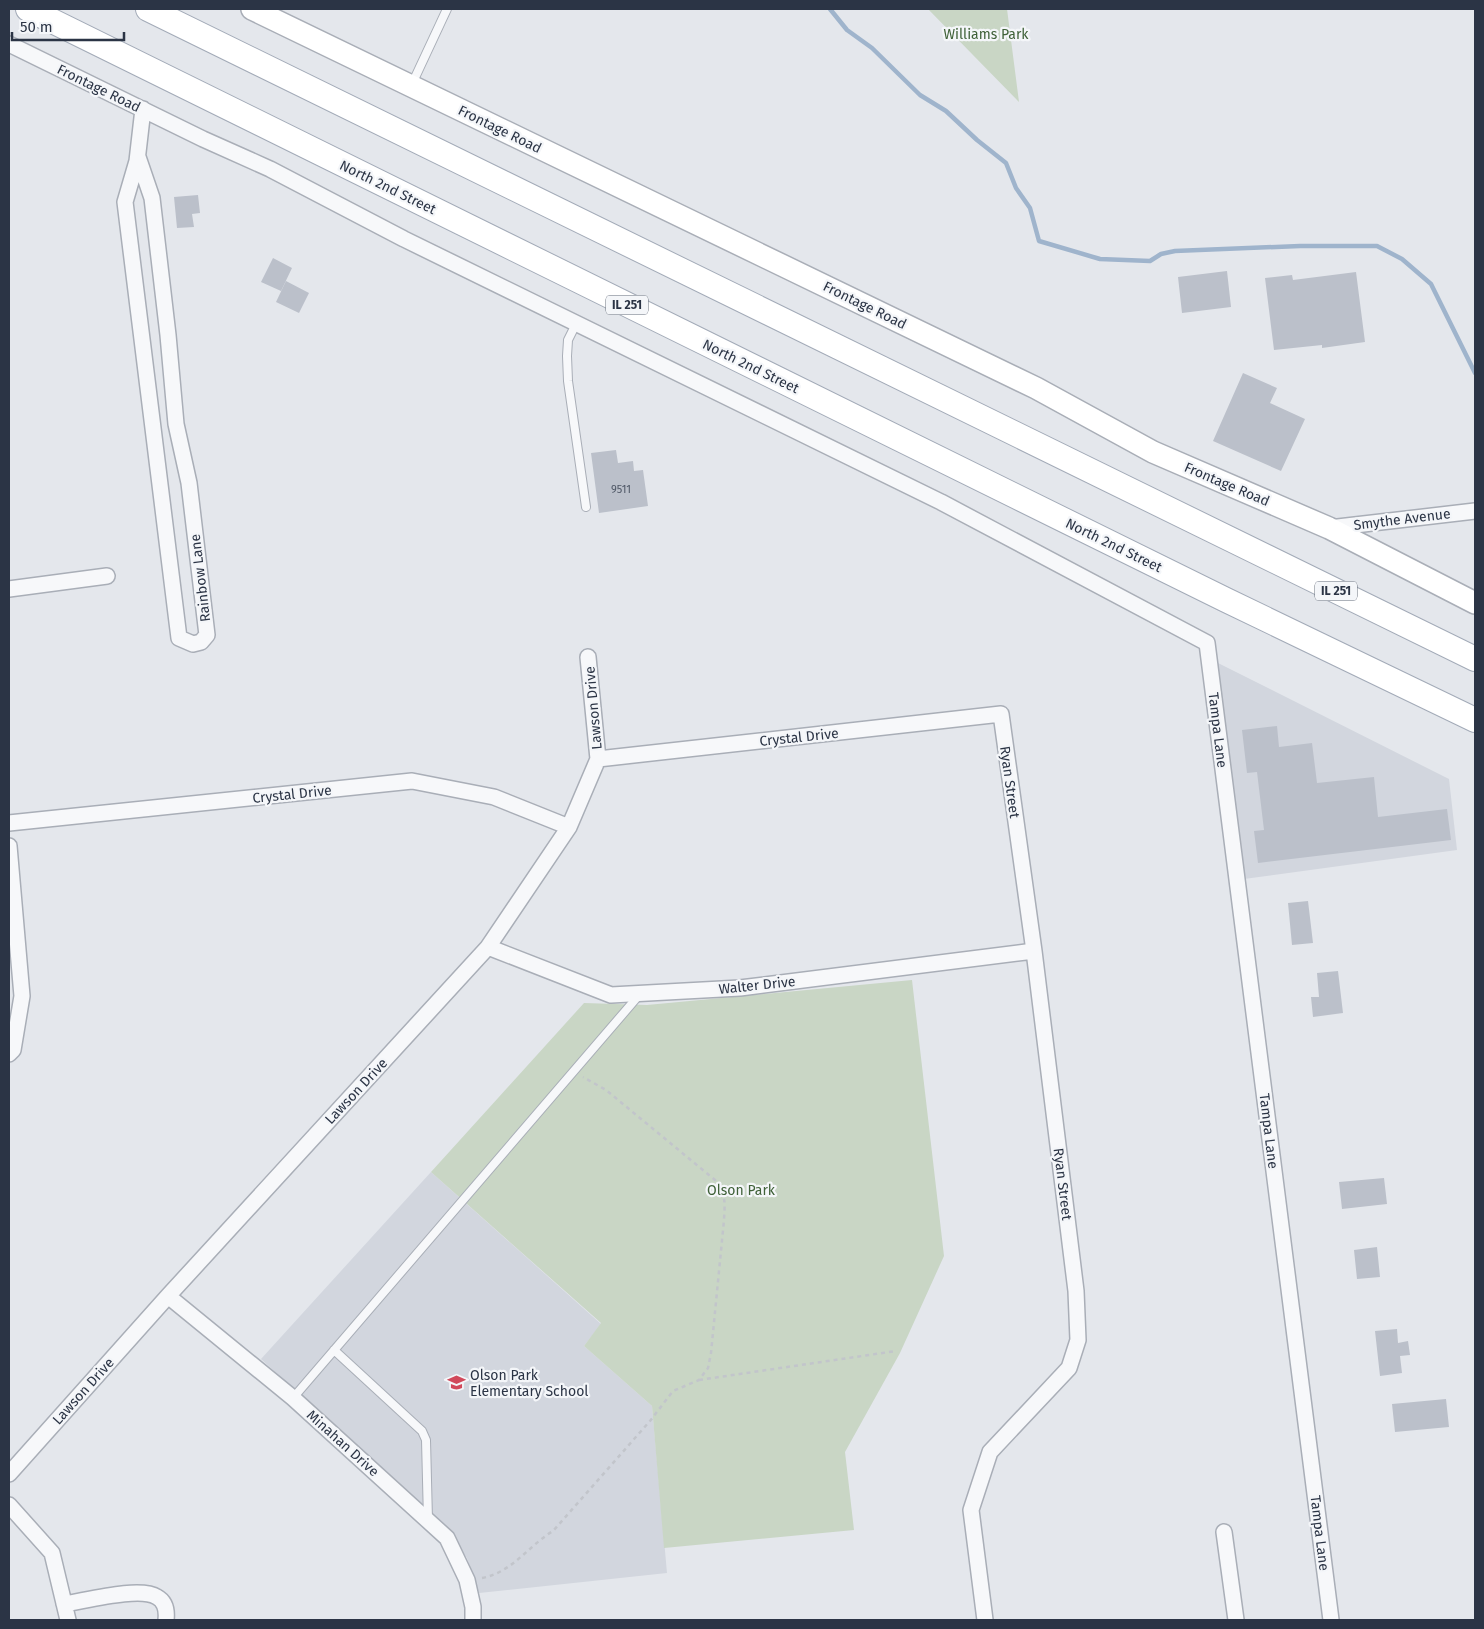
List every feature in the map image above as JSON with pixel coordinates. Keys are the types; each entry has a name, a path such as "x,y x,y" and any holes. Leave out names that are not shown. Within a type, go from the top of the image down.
{"main road":[{"name":"North 2nd Street","path":"28,9 1217,596 1475,720"},
{"name":"IL 251","path":"148,9 1475,659"}],"street":[{"name":"Frontage Road","path":"252,9 1036,388 1153,452 1329,528 1475,604"},
{"name":"Frontage Road","path":"9,44 270,169 404,239 941,502 1207,643"},
{"name":"Rainbow Lane","path":"138,157 152,198 176,424 189,483 207,634 201,642 193,644 179,638 125,202 138,157 143,109"},
{"name":"Smythe Avenue","path":"1329,528 1475,511"},
{"path":"9,586 107,576"},
{"name":"Tampa Lane","path":"1207,643 1331,1620"},
{"name":"Lawson Drive","path":"9,1474 168,1296 488,947 569,827 598,759 588,657"},
{"name":"Crystal Drive","path":"598,759 1001,714"},
{"name":"Ryan Street","path":"985,1620 971,1510 990,1452 1068,1368 1078,1340 1076,1291 1034,951 1001,714"},
{"name":"Crystal Drive","path":"9,823 412,781 494,797 569,827"},
{"path":"9,846 22,996 13,1050 9,1054"},
{"name":"Walter Drive","path":"488,947 611,995 740,988 1034,951"},
{"name":"Minahan Drive","path":"168,1296 293,1398 447,1538 467,1580 473,1607 473,1620"},
{"path":"9,1505 52,1553 68,1620"},
{"path":"1224,1532 1236,1620"},
{"path":"64,1604 143,1592 156,1596 163,1602 167,1610 166,1620"}],"lane":[{"path":"411,86 447,9"},
{"path":"576,324 568,340 568,381 586,507"},
{"path":"293,1398 641,993"},
{"path":"334,1350 422,1431 426,1440 428,1520"}],"path":[{"path":"572,1072 589,1079 606,1090 715,1180 722,1189 725,1199 724,1220 711,1353 708,1368 699,1380"},
{"path":"467,1580 486,1577 516,1563 553,1531 650,1421 673,1391 699,1380 896,1351"}],"shaded area":[{"path":"1216,662 1449,779 1457,850 1244,879"},
{"name":"Olson Park Elementary School","path":"431,1172 601,1324 584,1346 652,1406 667,1573 479,1593 467,1558 449,1531 261,1359"}],"green space":[{"name":"Williams Park","path":"928,9 1007,9 1019,102"},
{"name":"Olson Park","path":"912,980 944,1256 900,1353 845,1452 854,1530 664,1548 652,1406 584,1346 601,1323 431,1172 584,1003 647,1005"}],"building":[{"path":"198,195 200,213 192,214 194,227 177,228 174,197"},
{"path":"273,258 292,268 281,291 261,282"},
{"path":"1227,271 1231,307 1182,313 1178,277"},
{"path":"1356,272 1365,342 1322,348 1322,345 1274,350 1265,278 1292,275 1293,280"},
{"path":"286,281 309,293 299,313 276,302"},
{"path":"1243,373 1277,388 1270,403 1305,419 1281,471 1213,441"},
{"path":"616,450 618,463 633,461 634,471 643,470 648,506 599,513 591,453"},
{"path":"1277,726 1279,747 1312,743 1317,783 1374,777 1378,817 1447,809 1451,840 1258,863 1254,831 1264,830 1257,772 1247,773 1242,730"},
{"path":"1308,901 1313,943 1292,945 1288,903"},
{"path":"1338,971 1343,1013 1313,1017 1311,997 1319,997 1317,973"},
{"path":"1384,1178 1387,1204 1342,1209 1339,1182"},
{"path":"1377,1247 1380,1277 1357,1279 1354,1250"},
{"path":"1397,1329 1398,1343 1408,1341 1410,1355 1400,1356 1402,1373 1380,1376 1375,1331"},
{"path":"1446,1399 1449,1427 1395,1432 1392,1404"}],"waterway":[{"path":"830,9 847,30 872,48 920,95 946,111 977,140 1006,163 1016,188 1030,208 1039,241 1100,259 1150,261 1161,254 1175,251 1300,246 1377,246 1402,259 1431,284 1475,373"}],"place":[{"name":"Olson Park Elementary School","path":"456,1383"}]}
